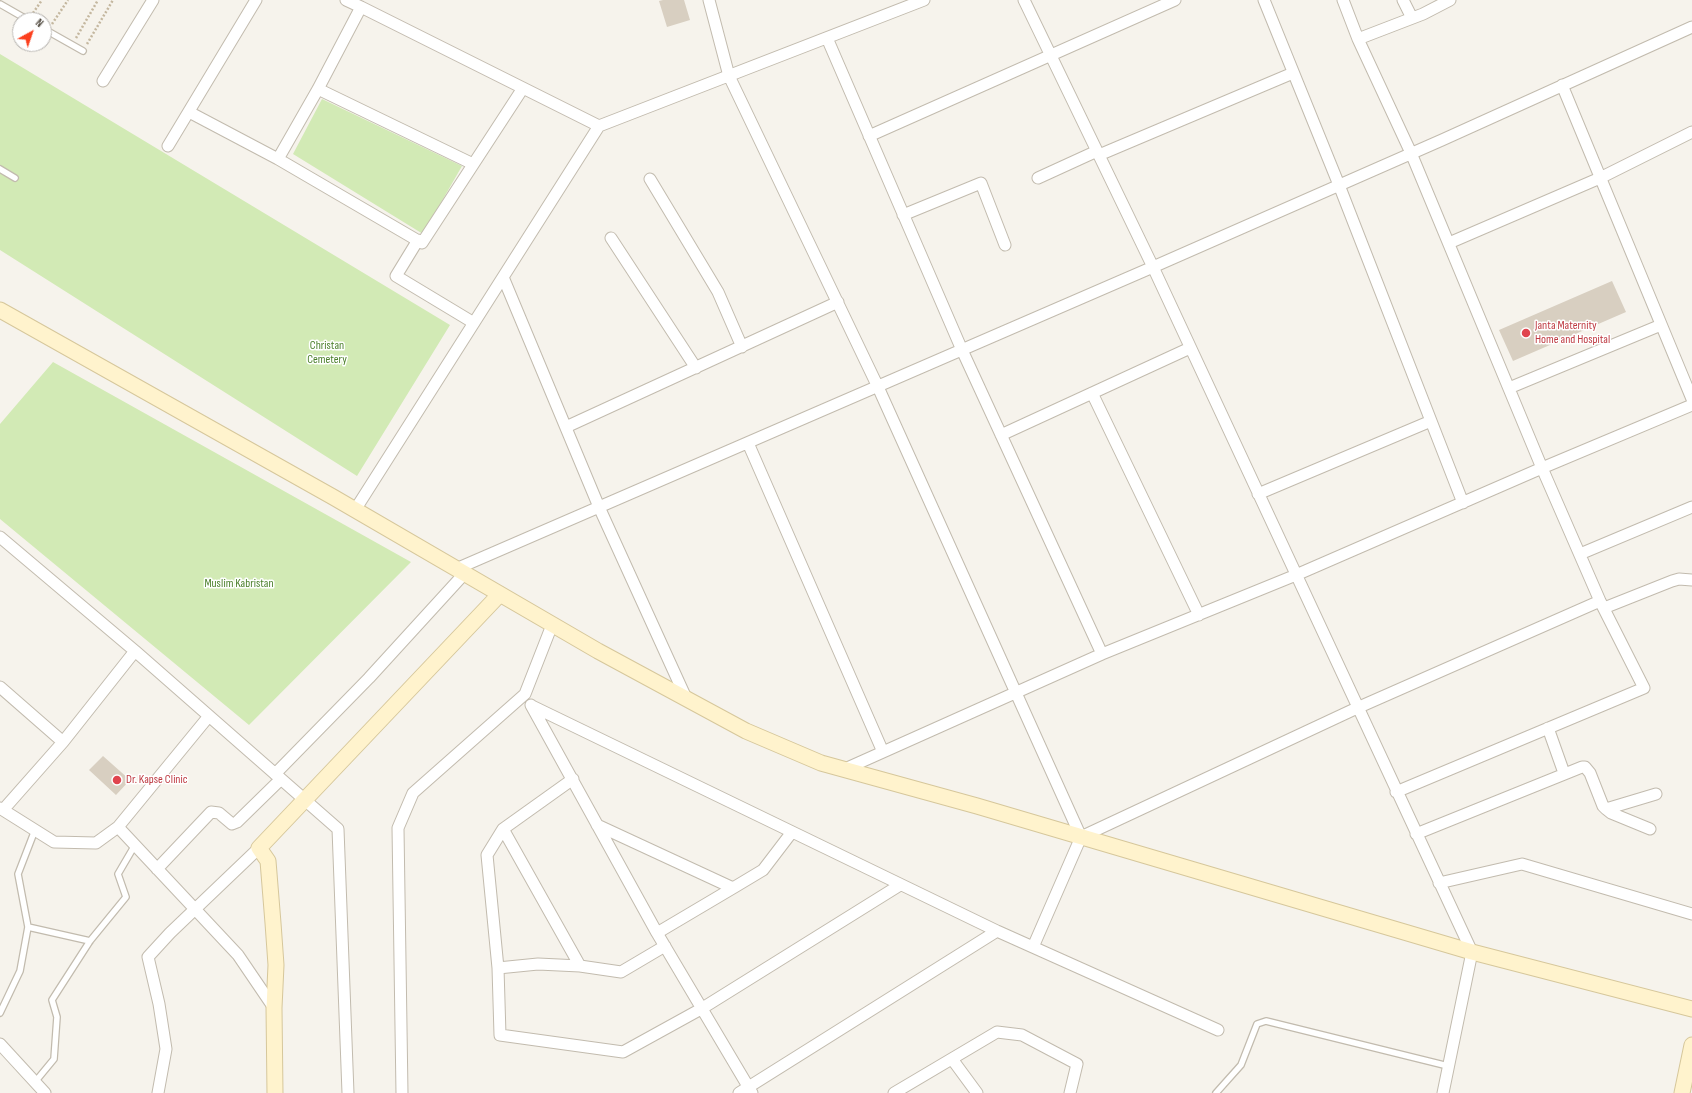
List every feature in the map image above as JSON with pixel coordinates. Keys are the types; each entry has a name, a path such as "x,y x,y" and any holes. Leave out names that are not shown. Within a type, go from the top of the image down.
{"main road":[{"path":"0,310 355,510 552,625 746,731 821,763 1081,837 1472,952 1692,1009"},
{"path":"275,1093 274,1008 276,965 268,861 259,848 500,594"},
{"path":"1682,1093 1692,1045"}],"street":[{"path":"103,81 154,0"},
{"path":"168,146 256,0"},
{"path":"346,0 599,126"},
{"path":"709,0 729,76 878,387 1081,837"},
{"path":"355,510 599,126 924,0"},
{"path":"1024,0 1153,267 1396,792 1472,952 1443,1093"},
{"path":"869,136 1175,0"},
{"path":"1264,0 1339,185 1463,503"},
{"path":"1343,0 1358,39 1412,153 1542,468 1602,604 1644,688 1396,792"},
{"path":"1403,0 1412,18"},
{"path":"1358,39 1412,18 1450,0"},
{"path":"278,159 318,89 360,8"},
{"path":"157,869 211,812 219,813 232,824 237,822 369,678 460,571 599,507 1153,267 1412,153 1692,27"},
{"path":"827,38 962,350 1102,654"},
{"path":"1038,178 1294,74"},
{"path":"1562,85 1692,399"},
{"path":"188,112 278,159 422,243 523,88"},
{"path":"318,89 473,164"},
{"path":"1448,243 1600,178 1692,132"},
{"path":"650,179 718,292 742,347"},
{"path":"904,216 981,183 1005,245"},
{"path":"611,238 696,368"},
{"path":"418,240 396,276 474,323"},
{"path":"504,277 599,507 686,698"},
{"path":"566,428 838,302"},
{"path":"1509,388 1661,324"},
{"path":"1001,435 1190,348"},
{"path":"1092,393 1199,615"},
{"path":"844,769 1102,654 1296,575 1542,468 1692,405"},
{"path":"1258,494 1431,421"},
{"path":"748,443 883,752"},
{"path":"1580,554 1692,507"},
{"path":"0,537 135,651 338,830 348,1093"},
{"path":"1033,947 1081,837 1357,708 1602,604 1672,581 1692,580"},
{"path":"402,1093 398,828 413,793 525,694 552,625"},
{"path":"135,651 63,742 1,809 54,842 96,842 118,827 209,716"},
{"path":"0,687 63,742"},
{"path":"525,694 746,1091 997,931"},
{"path":"532,706 997,931 1218,1030"},
{"path":"1548,728 1564,773"},
{"path":"1416,834 1582,766 1585,767 1590,773 1603,806 1610,813 1650,828"},
{"path":"573,779 503,829 487,855 498,968 500,1035 623,1052 701,1009 900,885"},
{"path":"1606,809 1656,794"},
{"path":"597,825 732,888"},
{"path":"118,827 238,955 274,1008"},
{"path":"503,829 580,966"},
{"path":"657,933 762,870 792,832"},
{"path":"158,1093 166,1049 159,1004 148,957 170,933 196,910 259,848"},
{"path":"1439,883 1522,864 1692,914"},
{"path":"498,968 538,964 580,966 621,972 665,946"},
{"path":"894,1093 997,1032 1022,1035 1077,1064 1070,1093"},
{"path":"0,1044 45,1093"},
{"path":"952,1059 977,1093"}],"lane":[{"path":"0,4 14,12"},
{"path":"52,33 83,51"},
{"path":"0,169 15,178"},
{"path":"0,1013 20,971 28,926 18,874 35,830"},
{"path":"35,1082 54,1059 57,1017 52,1000 90,941 126,897 118,874 135,845"},
{"path":"28,926 90,941"},
{"path":"1216,1093 1241,1065 1257,1024 1266,1020 1448,1066"}],"path":[{"path":"34,12 42,0"},
{"path":"52,22 68,0"},
{"path":"72,45 98,0"},
{"path":"83,51 113,0"}],"green space":[{"name":"Christan Cemetery","path":"0,54 450,325 357,476 0,250"},
{"path":"322,99 462,166 423,234 293,154"},
{"name":"Muslim Kabristan","path":"53,362 411,562 249,725 0,519 0,424"}],"building":[{"path":"684,0 690,20 667,27 659,1"},
{"path":"1612,281 1626,312 1513,361 1499,330"},
{"path":"103,756 130,780 116,795 89,770"}],"place":[{"name":"Janta Maternity Home and Hospital","path":"1526,333"},
{"name":"Dr. Kapse Clinic","path":"117,780"}]}
